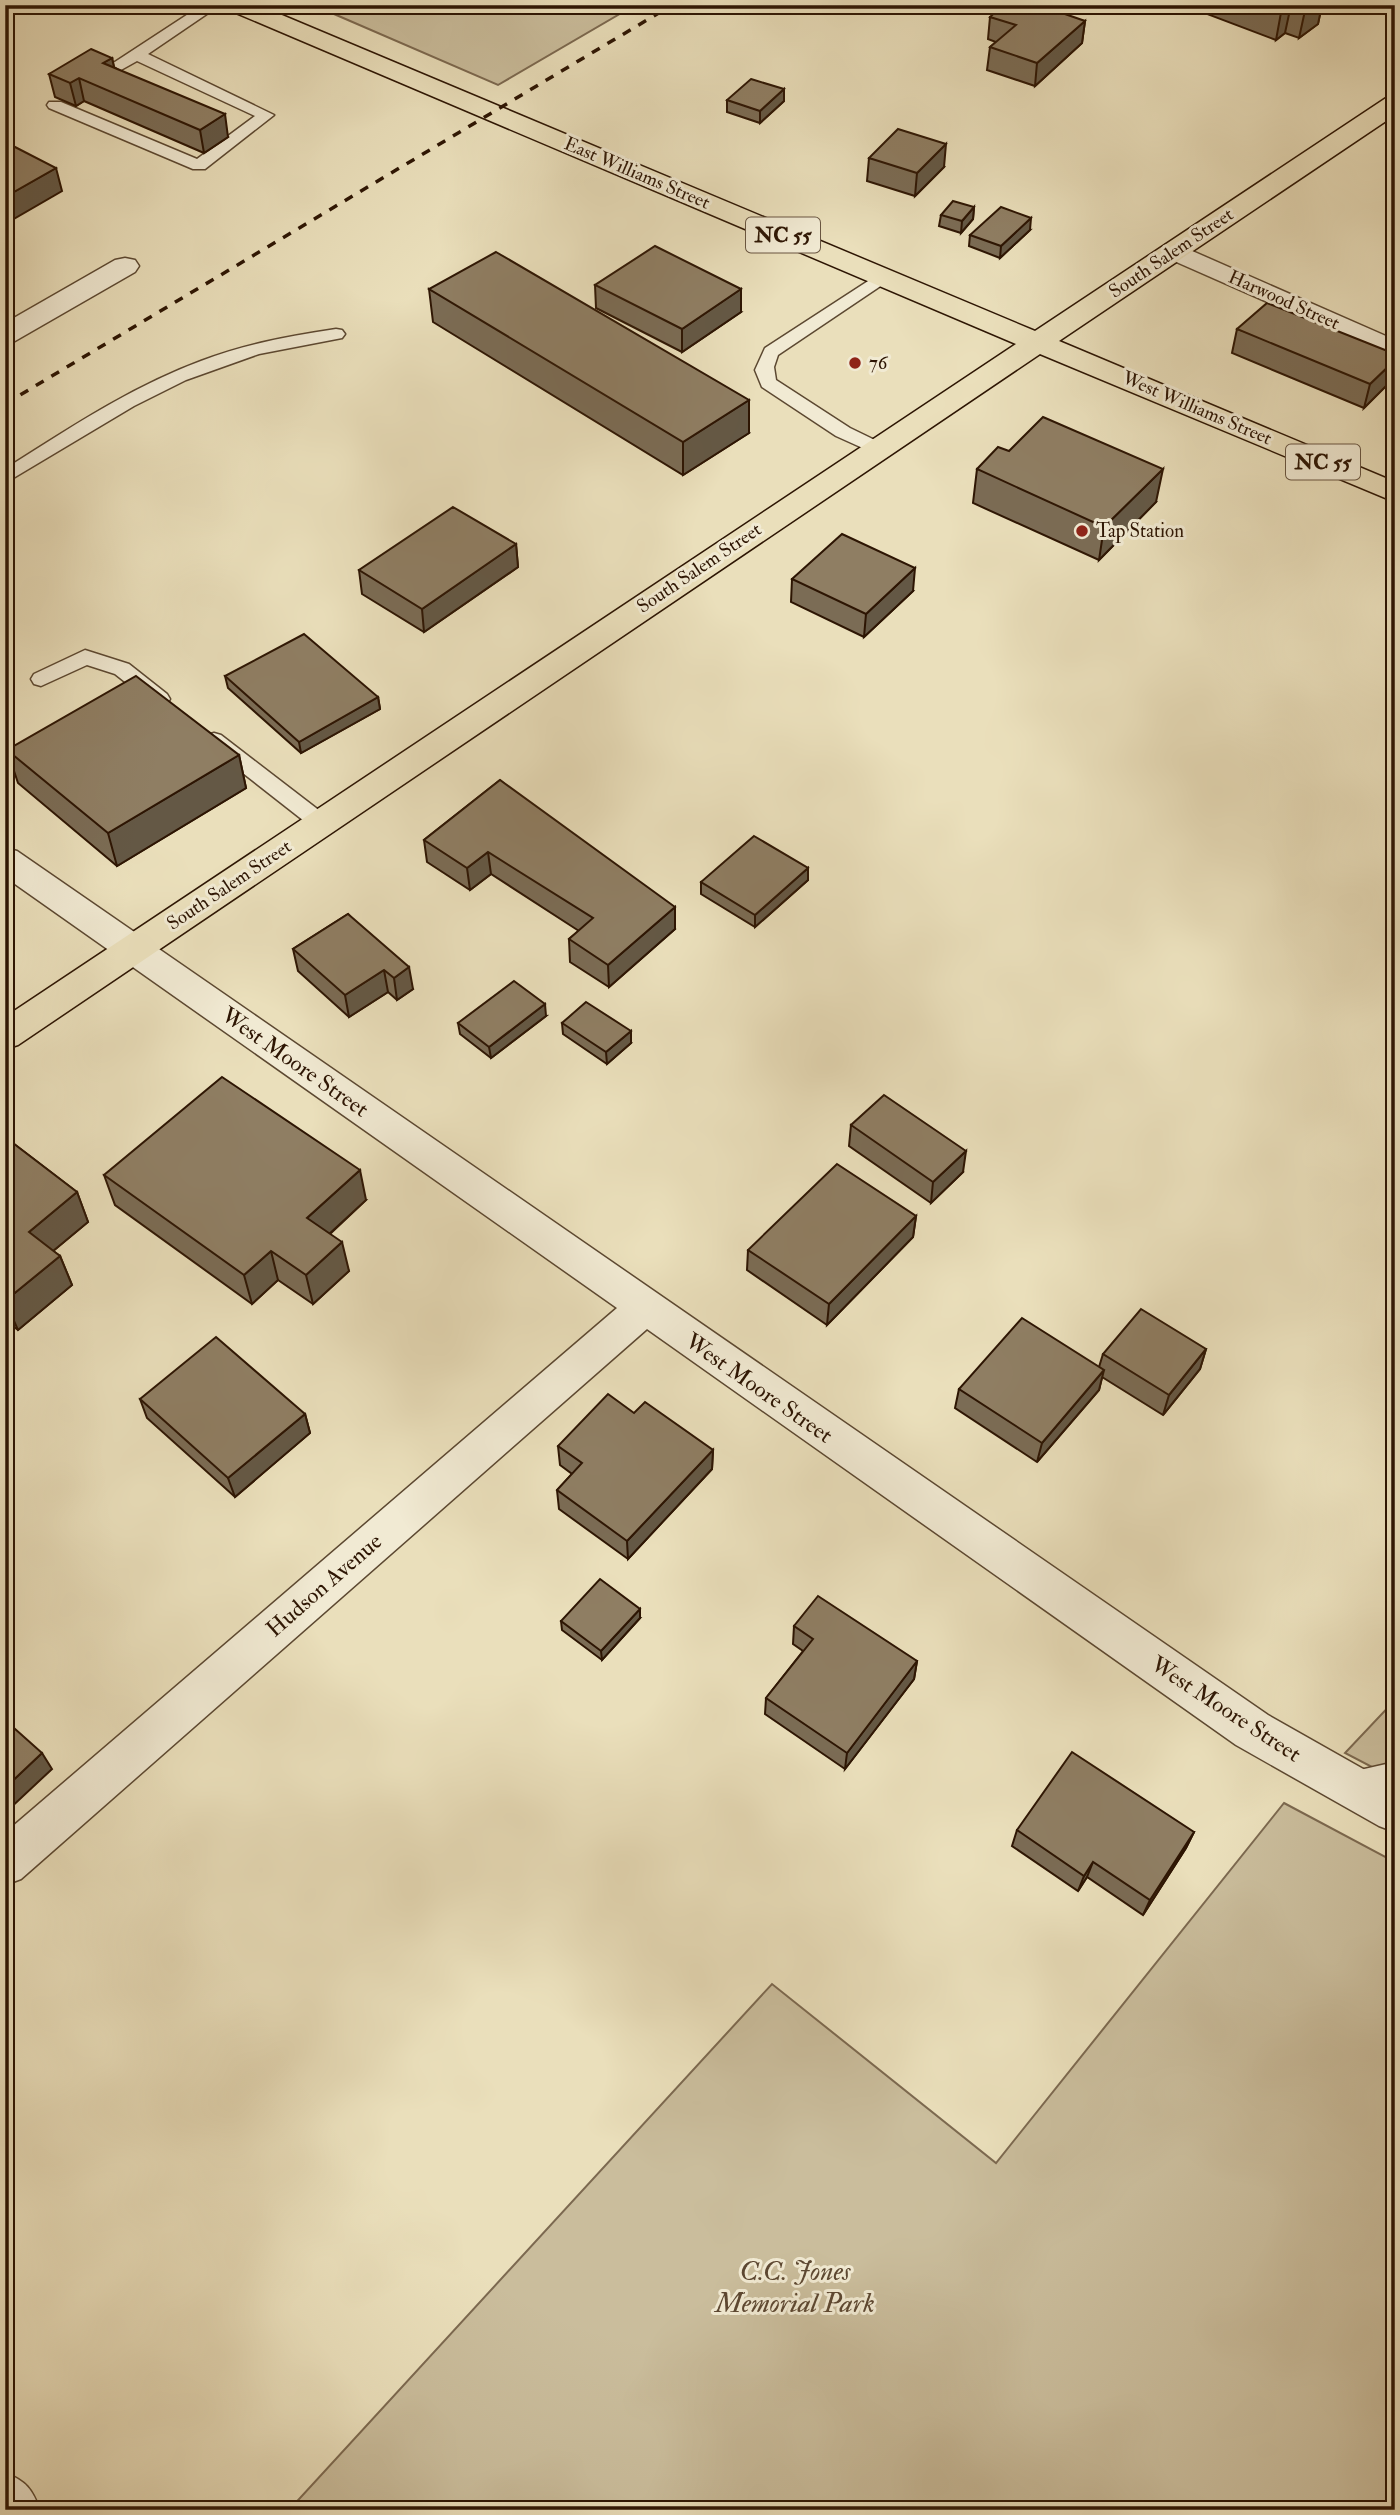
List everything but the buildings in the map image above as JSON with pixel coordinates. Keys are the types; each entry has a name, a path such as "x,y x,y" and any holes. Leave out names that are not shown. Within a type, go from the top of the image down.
{"main road":[{"name":"East Williams Street","path":"237,5 1037,342"},
{"name":"South Salem Street","path":"5,1035 876,448 1395,103"},
{"name":"West Williams Street","path":"1037,342 1395,492"}],"street":[{"name":"Harwood Street","path":"1174,251 1395,350"},
{"path":"5,335 125,266"},
{"name":"West Moore Street","path":"5,860 1252,1730 1395,1811"},
{"name":"Hudson Avenue","path":"5,1863 644,1308"},
{"path":"5,2499 14,2510"}],"lane":[{"path":"103,75 213,5"},
{"path":"63,100 55,105 77,115 106,118 187,153 199,166 266,115 221,99 200,84 136,55"},
{"path":"135,76 154,63"},
{"path":"156,85 174,72"},
{"path":"181,97 200,84"},
{"path":"198,104 221,99"},
{"path":"77,115 93,105"},
{"path":"218,132 251,109"},
{"path":"876,448 843,432 768,383 763,373 764,363 771,352 882,277"},
{"path":"5,477 134,398 206,365 273,344 336,334"},
{"path":"41,679 85,657 122,668 175,710"},
{"path":"196,726 321,823"},
{"path":"1347,1785 1395,1775"}],"green space":[{"path":"349,5 635,5 498,85 334,14"},
{"path":"1395,1700 1395,1779 1345,1753"},
{"name":"C.C. Jones Memorial Park","path":"1284,1803 1395,1862 1395,2510 289,2510 772,1984 996,2163"}],"railway":[{"path":"5,404 672,5"}],"place":[{"name":"76","path":"855,363"},
{"name":"Tap Station","path":"1082,531"}]}
